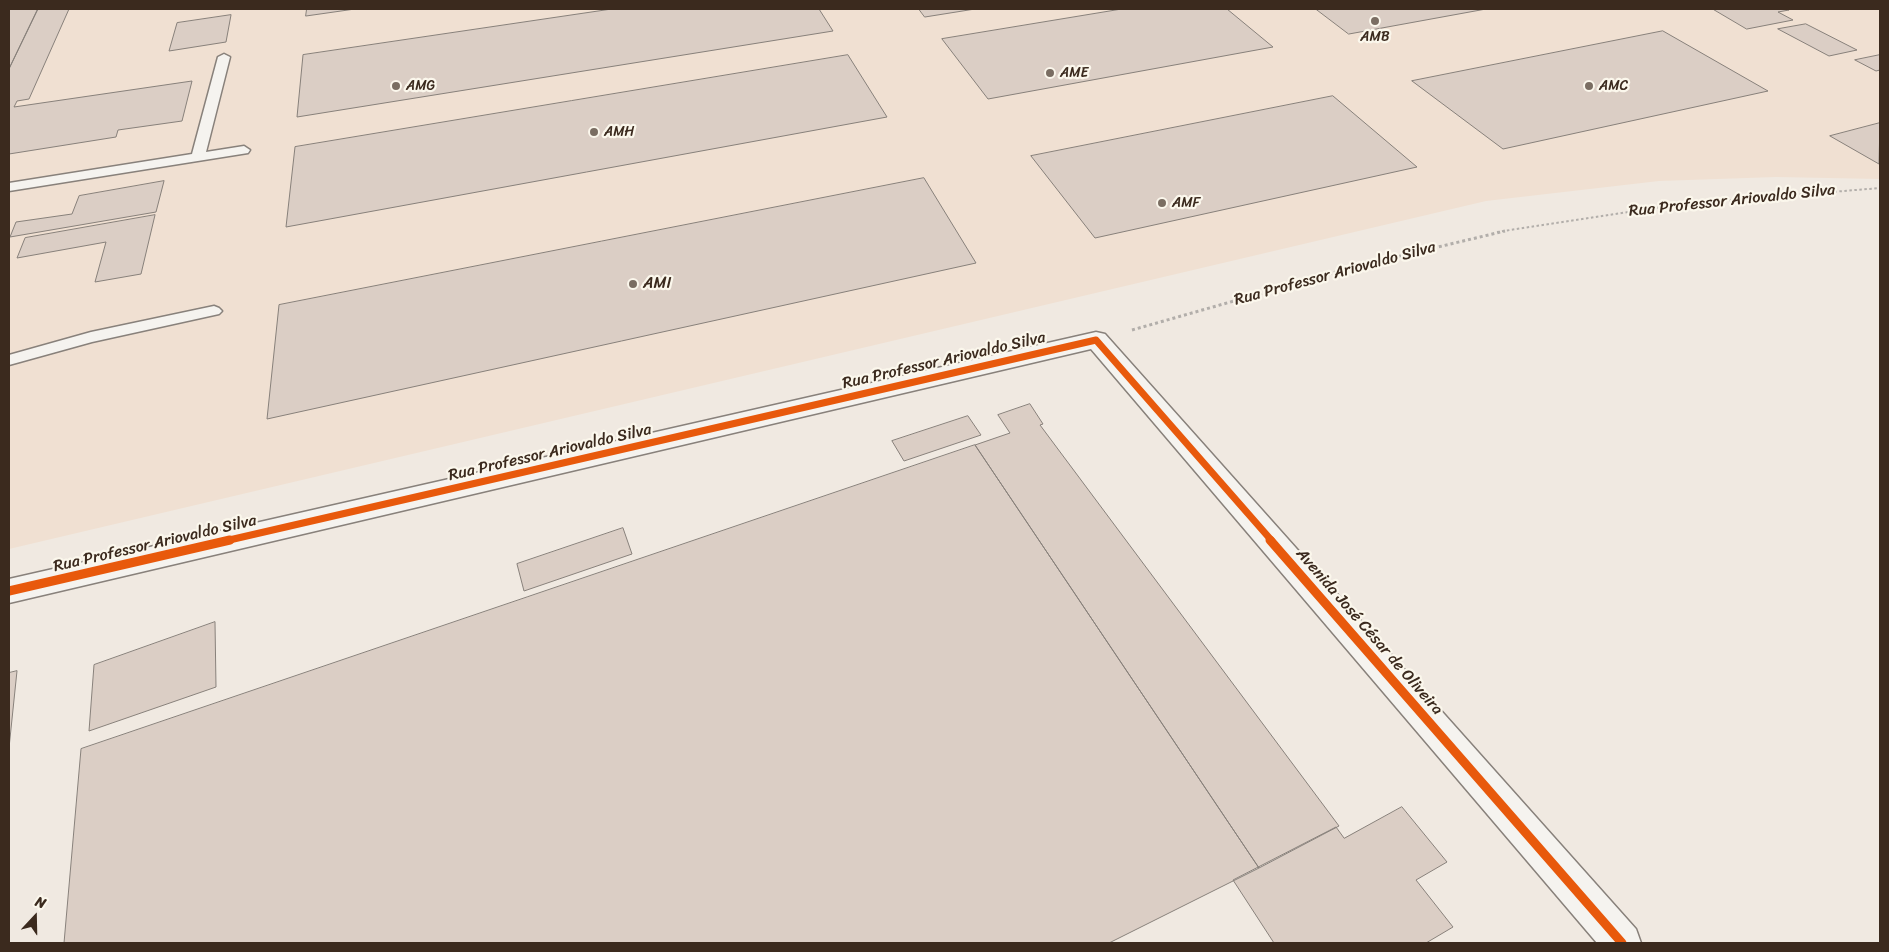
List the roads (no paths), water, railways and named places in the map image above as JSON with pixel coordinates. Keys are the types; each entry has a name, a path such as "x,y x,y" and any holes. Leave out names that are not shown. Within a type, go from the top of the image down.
{"street":[{"name":"Rua Professor Ariovaldo Silva","path":"9,591 1096,340"},
{"name":"Avenida José César de Oliveira","path":"1096,340 1622,943"}],"lane":[{"path":"198,157 224,57"},
{"path":"9,188 244,150"},
{"path":"9,360 91,337 214,311"}],"place":[{"name":"AMB","path":"1375,21"},
{"name":"AME","path":"1050,73"},
{"name":"AMG","path":"396,86"},
{"name":"AMC","path":"1589,86"},
{"name":"AMH","path":"594,132"},
{"name":"AMF","path":"1162,203"},
{"name":"AMI","path":"633,284"}]}
